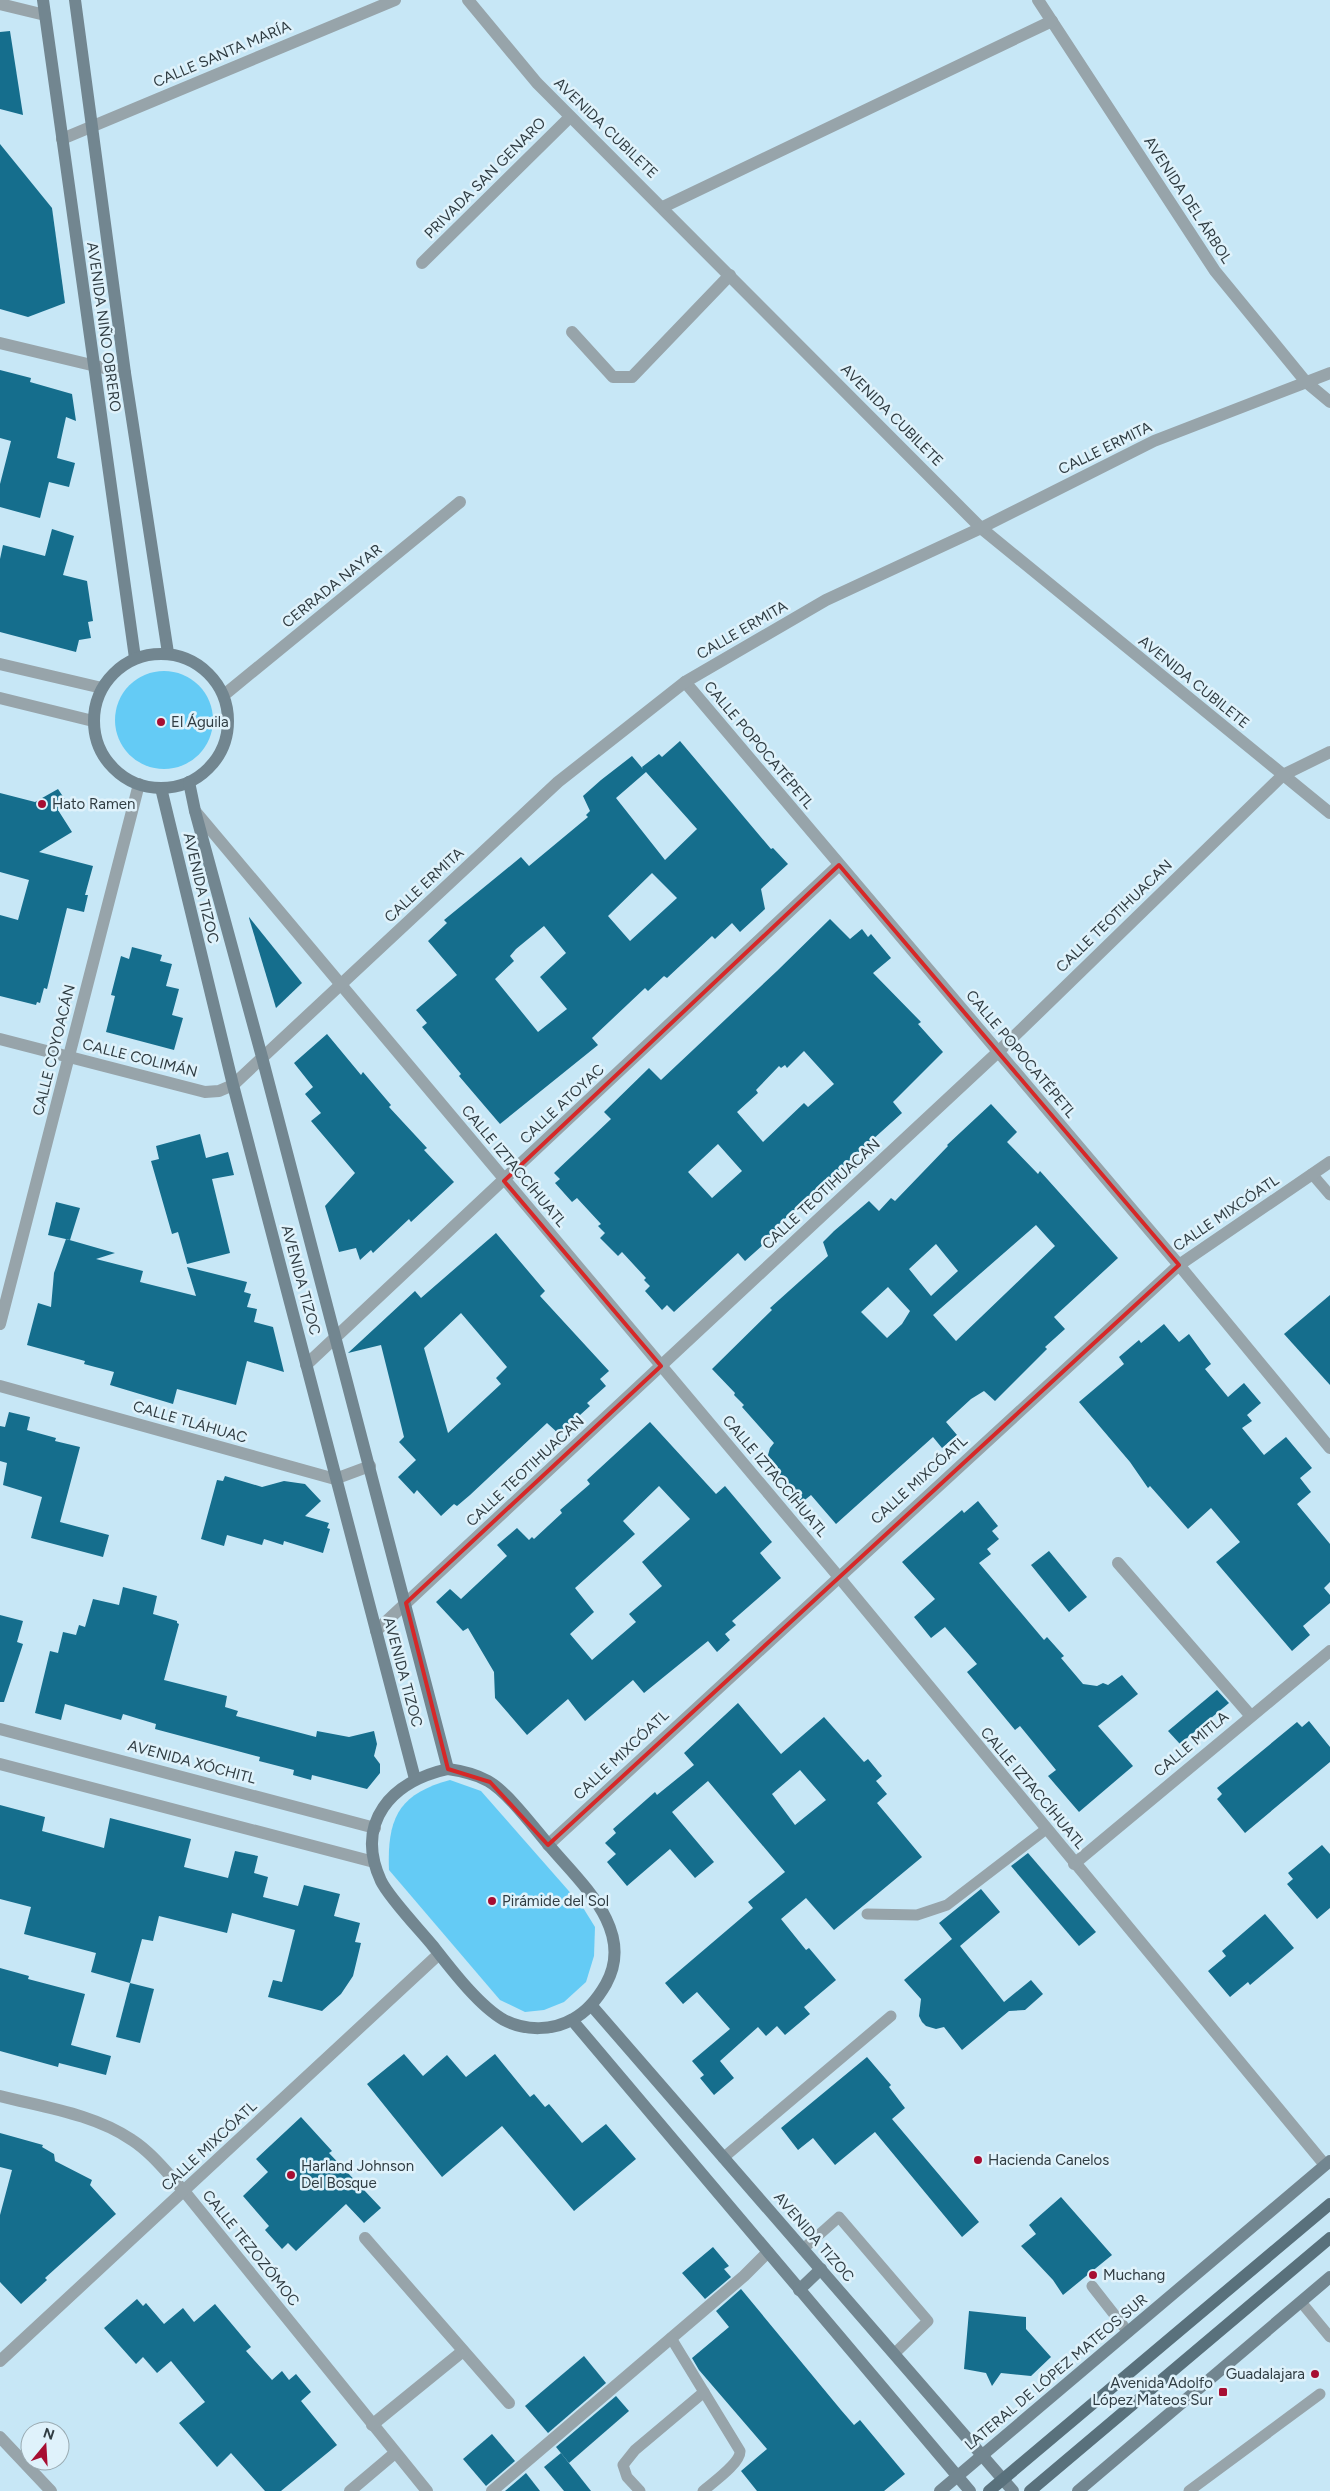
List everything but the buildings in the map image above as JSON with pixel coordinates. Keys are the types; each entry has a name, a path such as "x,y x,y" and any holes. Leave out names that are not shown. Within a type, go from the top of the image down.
{"main road":[{"name":"AVENIDA NIÑO OBRERO","path":"43,0 135,658"},
{"name":"AVENIDA NIÑO OBRERO","path":"75,0 125,373 168,653"},
{"path":"168,653 196,662 212,677 224,696 229,724 224,746 213,765 189,782 161,788 139,784 124,777 111,766 102,753 93,721 94,709 102,688 111,676 135,658 151,654 168,653"},
{"name":"AVENIDA TIZOC","path":"189,782 195,811 336,1337 448,1769"},
{"name":"AVENIDA TIZOC","path":"161,788 233,1085 415,1779"},
{"path":"448,1769 468,1772 490,1782 548,1845 594,1898 610,1923 615,1948 612,1975 599,1997 572,2020 553,2027 526,2028 504,2020 480,1999 439,1954 382,1883 374,1862 372,1842 382,1809 398,1789 415,1779 448,1769"},
{"name":"AVENIDA TIZOC","path":"591,2005 1013,2491"},
{"path":"572,2020 970,2491"},
{"name":"LATERAL DE LÓPEZ MATEOS SUR","path":"940,2491 1327,2163"},
{"path":"989,2491 1330,2204"},
{"path":"1030,2491 1330,2238"},
{"path":"799,2290 821,2269"},
{"path":"1078,2491 1301,2302 1328,2282"}],"street":[{"name":"CALLE SANTA MARÍA","path":"62,139 395,0"},
{"name":"AVENIDA CUBILETE","path":"468,0 537,83 981,528 1330,813"},
{"name":"AVENIDA DEL ÁRBOL","path":"1038,0 1214,271 1306,382 1330,402"},
{"path":"0,4 45,15"},
{"path":"662,207 1052,21"},
{"name":"PRIVADA SAN GENARO","path":"422,263 570,116"},
{"path":"572,332 613,377 632,377 730,275"},
{"path":"0,343 125,373"},
{"name":"CALLE ERMITA","path":"262,1058 558,782 685,682 826,600 981,528 1154,441 1330,373"},
{"name":"CERRADA NAYAR","path":"224,696 460,502"},
{"path":"0,664 102,688"},
{"name":"CALLE POPOCATÉPETL","path":"685,682 1179,1264 1330,1448"},
{"path":"0,698 93,721"},
{"name":"CALLE TEOTIHUACAN","path":"376,1631 998,1052 1282,775 1330,752"},
{"name":"CALLE COYOACÁN","path":"0,1324 139,784"},
{"name":"CALLE IZTACCÍHUATL","path":"195,811 342,984 504,1181 838,1576 1045,1830 1327,2163"},
{"name":"CALLE ATOYAC","path":"306,1365 839,865"},
{"name":"CALLE COLIMÁN","path":"0,1039 205,1092 219,1091 233,1085 262,1058"},
{"name":"CALLE MIXCÓATL","path":"548,1845 1179,1264 1330,1162"},
{"name":"CALLE TLÁHUAC","path":"0,1386 335,1479"},
{"path":"335,1479 370,1466"},
{"path":"1118,1563 1250,1715"},
{"name":"CALLE MITLA","path":"1074,1864 1250,1715 1330,1651"},
{"name":"AVENIDA XÓCHITL","path":"0,1729 375,1828"},
{"path":"0,1764 374,1862"},
{"name":"CALLE MIXCÓATL","path":"0,2361 439,1954"},
{"name":"CALLE TEZOZÓMOC","path":"0,2096 74,2115 116,2130 145,2150 184,2191 427,2491"},
{"path":"365,2238 509,2403"},
{"path":"492,2491 744,2276 768,2252"},
{"path":"372,2425 463,2351"},
{"path":"0,2438 51,2491"},
{"path":"350,2491 395,2453"}],"lane":[{"path":"1312,1174 1330,1195"},
{"path":"867,1914 917,1915 947,1905 1045,1830"},
{"path":"723,2158 891,2016"},
{"path":"803,2249 839,2217 928,2321 894,2354"},
{"path":"1092,2286 1128,2332"},
{"path":"1301,2302 1330,2338"},
{"path":"671,2338 738,2447 740,2456 735,2463 703,2491"},
{"path":"640,2491 628,2477 623,2465 635,2450 704,2392"},
{"path":"1189,2491 1320,2394"}],"highlighted area":[{"path":"839,865 1179,1265 548,1845 490,1782 448,1769 406,1603 661,1366 504,1181"}],"shaded area":[{"path":"164,671 183,675 199,685 209,701 213,720 209,739 199,755 183,765 164,769 145,765 129,755 119,739 115,720 119,701 129,685 145,675"},
{"path":"450,1780 481,1791 582,1906 595,1927 594,1956 586,1982 564,2002 544,2010 525,2012 500,2000 389,1870 390,1836 399,1811 407,1801 418,1793"}],"place":[{"name":"El Águila","path":"161,722"},
{"name":"Hato Ramen","path":"42,804"},
{"name":"Pirámide del Sol","path":"492,1901"},
{"name":"Hacienda Canelos","path":"978,2160"},
{"name":"Harland Johnson Del Bosque","path":"291,2175"},
{"name":"Muchang","path":"1093,2275"},
{"name":"Guadalajara","path":"1315,2374"},
{"name":"Avenida Adolfo López Mateos Sur","path":"1223,2392"}]}
